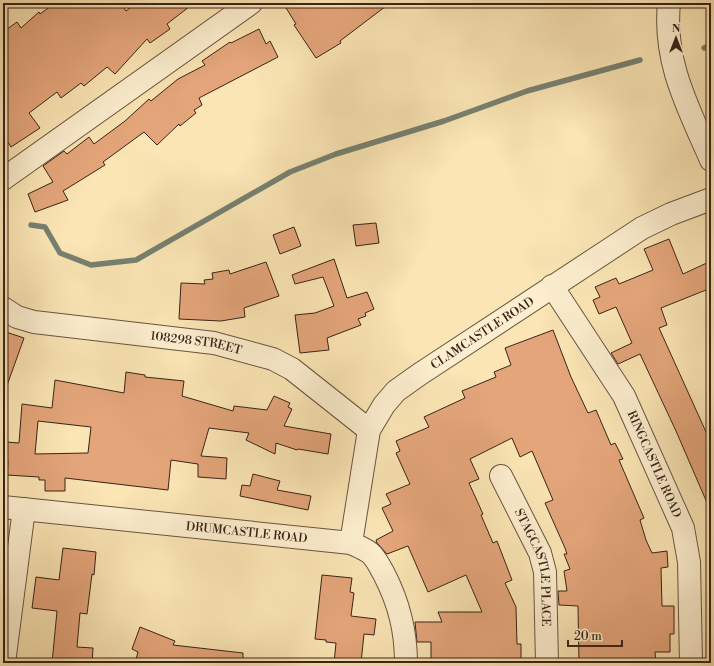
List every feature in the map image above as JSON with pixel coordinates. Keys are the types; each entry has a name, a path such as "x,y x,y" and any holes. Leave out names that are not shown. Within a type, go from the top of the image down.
{"street":[{"path":"3,179 251,3"},
{"path":"669,3 667,21 674,73 711,160"},
{"name":"CLAMCASTLE ROAD","path":"351,543 369,430 384,405 396,391 552,286 642,228 671,214 711,199"},
{"name":"RINGCASTLE ROAD","path":"552,286 624,396 683,528 689,562 691,663"},
{"name":"108298 STREET","path":"3,308 17,317 34,322 214,343 273,359 292,368 369,430"},
{"name":"STAGCASTLE PLACE","path":"502,476 542,559 545,572 547,663"},
{"path":"4,663 14,508"},
{"name":"DRUMCASTLE ROAD","path":"14,508 351,543 370,553 379,564 389,584 401,615 406,647 406,663"}],"building":[{"path":"55,3 120,3 126,11 137,3 194,3 167,24 170,29 150,43 147,39 115,74 107,67 84,86 81,83 61,98 57,92 29,113 40,128 11,147 3,135 3,32 17,22 21,28 39,12 40,14"},
{"path":"283,3 390,3 340,41 341,43 316,58 294,25 296,24"},
{"path":"259,29 266,44 270,41 278,57 199,98 202,105 194,110 196,113 180,126 179,124 157,145 144,132 103,162 105,165 63,191 68,200 35,212 28,194 53,182 43,166 64,151 67,154 89,137 94,144 125,121 149,99 151,101 178,79 205,65 202,61 230,42 231,43"},
{"path":"376,223 379,243 356,246 353,225"},
{"path":"294,227 301,246 280,254 273,235"},
{"path":"669,239 683,274 711,261 711,288 661,308 667,325 659,328 711,443 711,512 676,431 640,354 618,364 611,353 632,343 616,307 599,314 593,300 600,297 595,287 616,278 619,284 653,270 644,249"},
{"path":"334,259 347,298 367,292 374,309 365,313 366,316 358,319 361,325 327,338 329,350 300,353 295,315 315,313 334,306 323,277 295,284 292,275"},
{"path":"266,262 279,296 244,308 245,317 221,321 179,319 181,283 205,284 204,280 213,279 212,273 229,270 230,274"},
{"path":"553,330 571,377 588,413 596,410 611,445 615,443 623,459 619,460 644,518 640,520 652,553 667,551 668,567 661,568 662,606 674,606 674,634 670,634 670,652 655,652 656,663 579,663 578,606 559,605 558,591 567,591 564,571 570,569 564,554 567,554 565,548 545,503 553,500 532,451 520,457 512,438 470,459 479,479 469,483 483,514 481,515 493,543 497,541 512,580 505,583 516,607 517,644 521,644 521,663 438,663 438,660 431,660 431,642 417,642 415,622 442,622 438,612 482,612 466,575 428,592 408,546 387,554 377,543 376,540 393,531 382,508 391,504 386,494 410,484 396,453 400,451 396,441 429,427 424,417 465,398 462,391 496,377 494,372 511,365 505,348"},
{"path":"3,331 24,338 5,391 3,390"},
{"path":"126,372 145,375 145,377 184,381 182,396 233,411 234,406 267,410 274,396 290,403 288,407 292,409 284,426 331,434 328,454 297,450 276,443 275,454 246,440 249,433 209,428 201,456 227,458 226,479 198,477 198,464 171,460 168,490 65,478 65,491 45,491 45,480 39,480 39,477 7,475 8,461 5,461 6,442 19,443 22,404 52,408 55,380 124,393","holes":["38,421 91,427 88,453 35,454"]},
{"path":"253,474 280,481 277,490 311,496 308,510 240,496 242,485 250,486"},
{"path":"63,548 96,552 94,575 92,574 87,614 80,613 77,647 93,648 92,663 52,663 57,611 32,608 36,577 59,580"},
{"path":"322,575 352,578 350,592 354,593 351,616 376,619 374,635 364,634 361,663 334,663 336,643 315,639"},
{"path":"140,627 175,641 173,645 243,653 243,663 135,663 138,652 132,649"}],"waterway":[{"path":"704,48 711,45"},
{"path":"31,225 45,227 60,253 91,265 136,260 290,172 336,154 444,121 527,91 640,60"}]}
